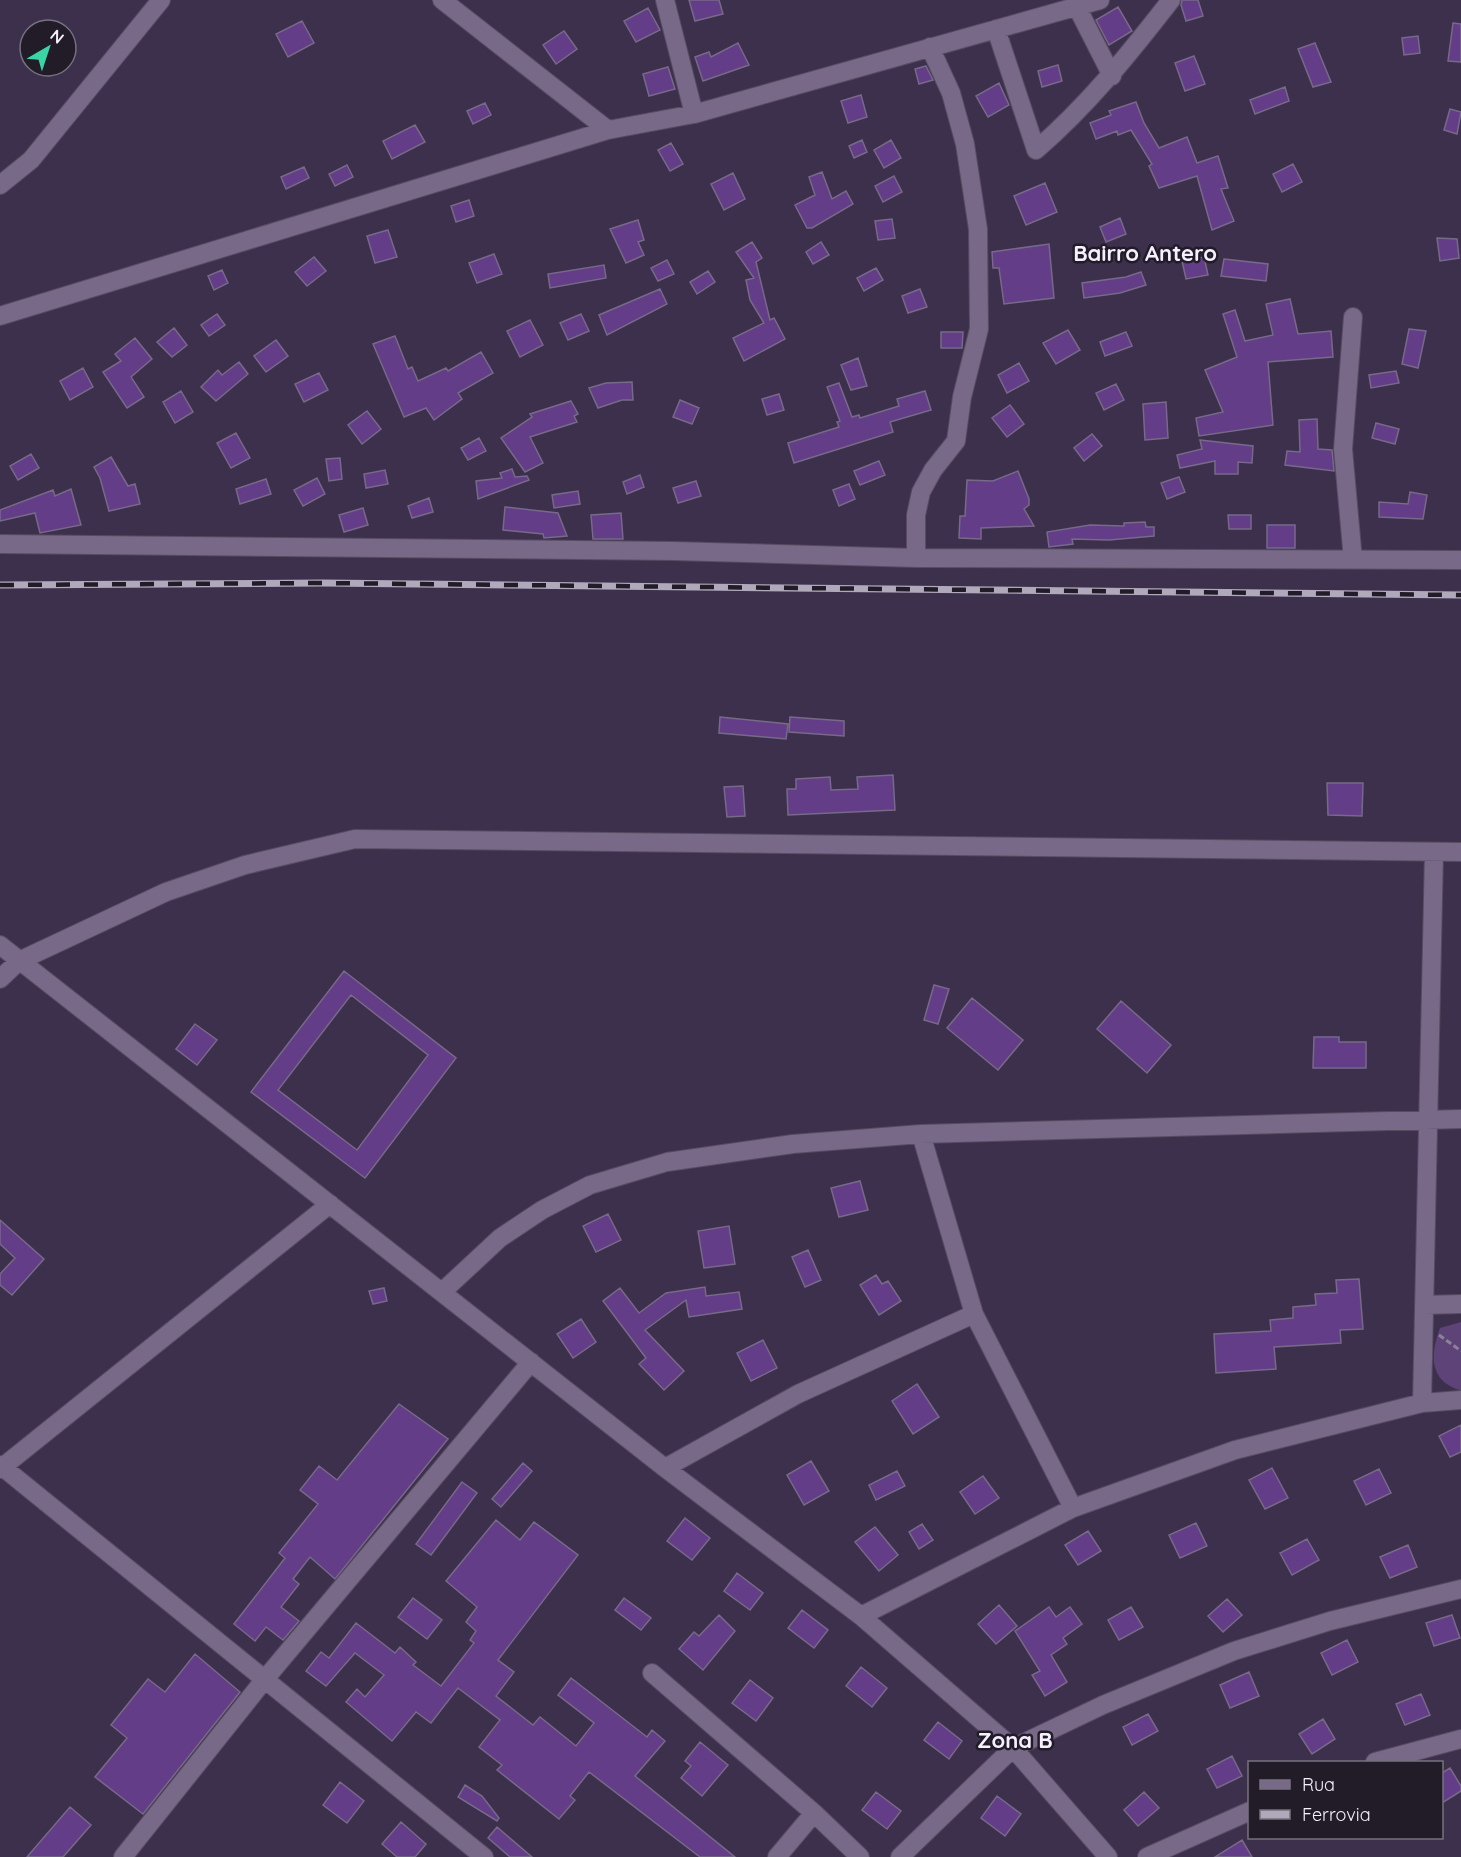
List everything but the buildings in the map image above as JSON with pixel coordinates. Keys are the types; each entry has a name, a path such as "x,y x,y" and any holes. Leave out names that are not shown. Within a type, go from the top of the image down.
{"street":[{"path":"0,185 32,160 161,0"},
{"path":"442,0 608,130"},
{"path":"665,0 694,114"},
{"path":"0,316 608,130 694,114 1100,0"},
{"path":"996,29 1036,150 1067,123 1112,76 1171,0"},
{"path":"1077,7 1112,76"},
{"path":"916,558 916,515 921,492 933,470 956,441 962,397 979,329 978,229 965,144 951,93 930,47"},
{"path":"1353,317 1343,449 1353,560"},
{"path":"0,544 673,551 916,558 1461,560"},
{"path":"0,979 19,961 166,892 245,865 355,839 1461,852"},
{"path":"1422,1403 1434,852"},
{"path":"0,945 665,1468 861,1616 1013,1748 1108,1857"},
{"path":"442,1292 500,1238 542,1210 590,1185 667,1162 792,1144 921,1134 1461,1119"},
{"path":"921,1134 974,1314 1073,1508"},
{"path":"330,1204 1,1467 484,1857"},
{"path":"1424,1305 1461,1304"},
{"path":"665,1468 798,1394 974,1314"},
{"path":"123,1857 265,1678 531,1362"},
{"path":"861,1616 1073,1508 1235,1450 1422,1403 1461,1400"},
{"path":"900,1857 1013,1748 1103,1705 1234,1652 1330,1621 1461,1589"},
{"path":"652,1673 814,1813 860,1857"},
{"path":"1379,1761 1461,1739"},
{"path":"1148,1857 1248,1812"},
{"path":"777,1857 814,1813"}],"path":[{"path":"1438,1334 1461,1351"}],"shaded area":[{"path":"1461,1322 1461,1390 1459,1390 1442,1380 1434,1365 1434,1357 1440,1328"}],"railway":[{"path":"0,585 323,583 1461,595"}],"district":[{"name":"Bairro Antero","path":"1145,253"},
{"name":"Zona B","path":"1015,1740"}]}
